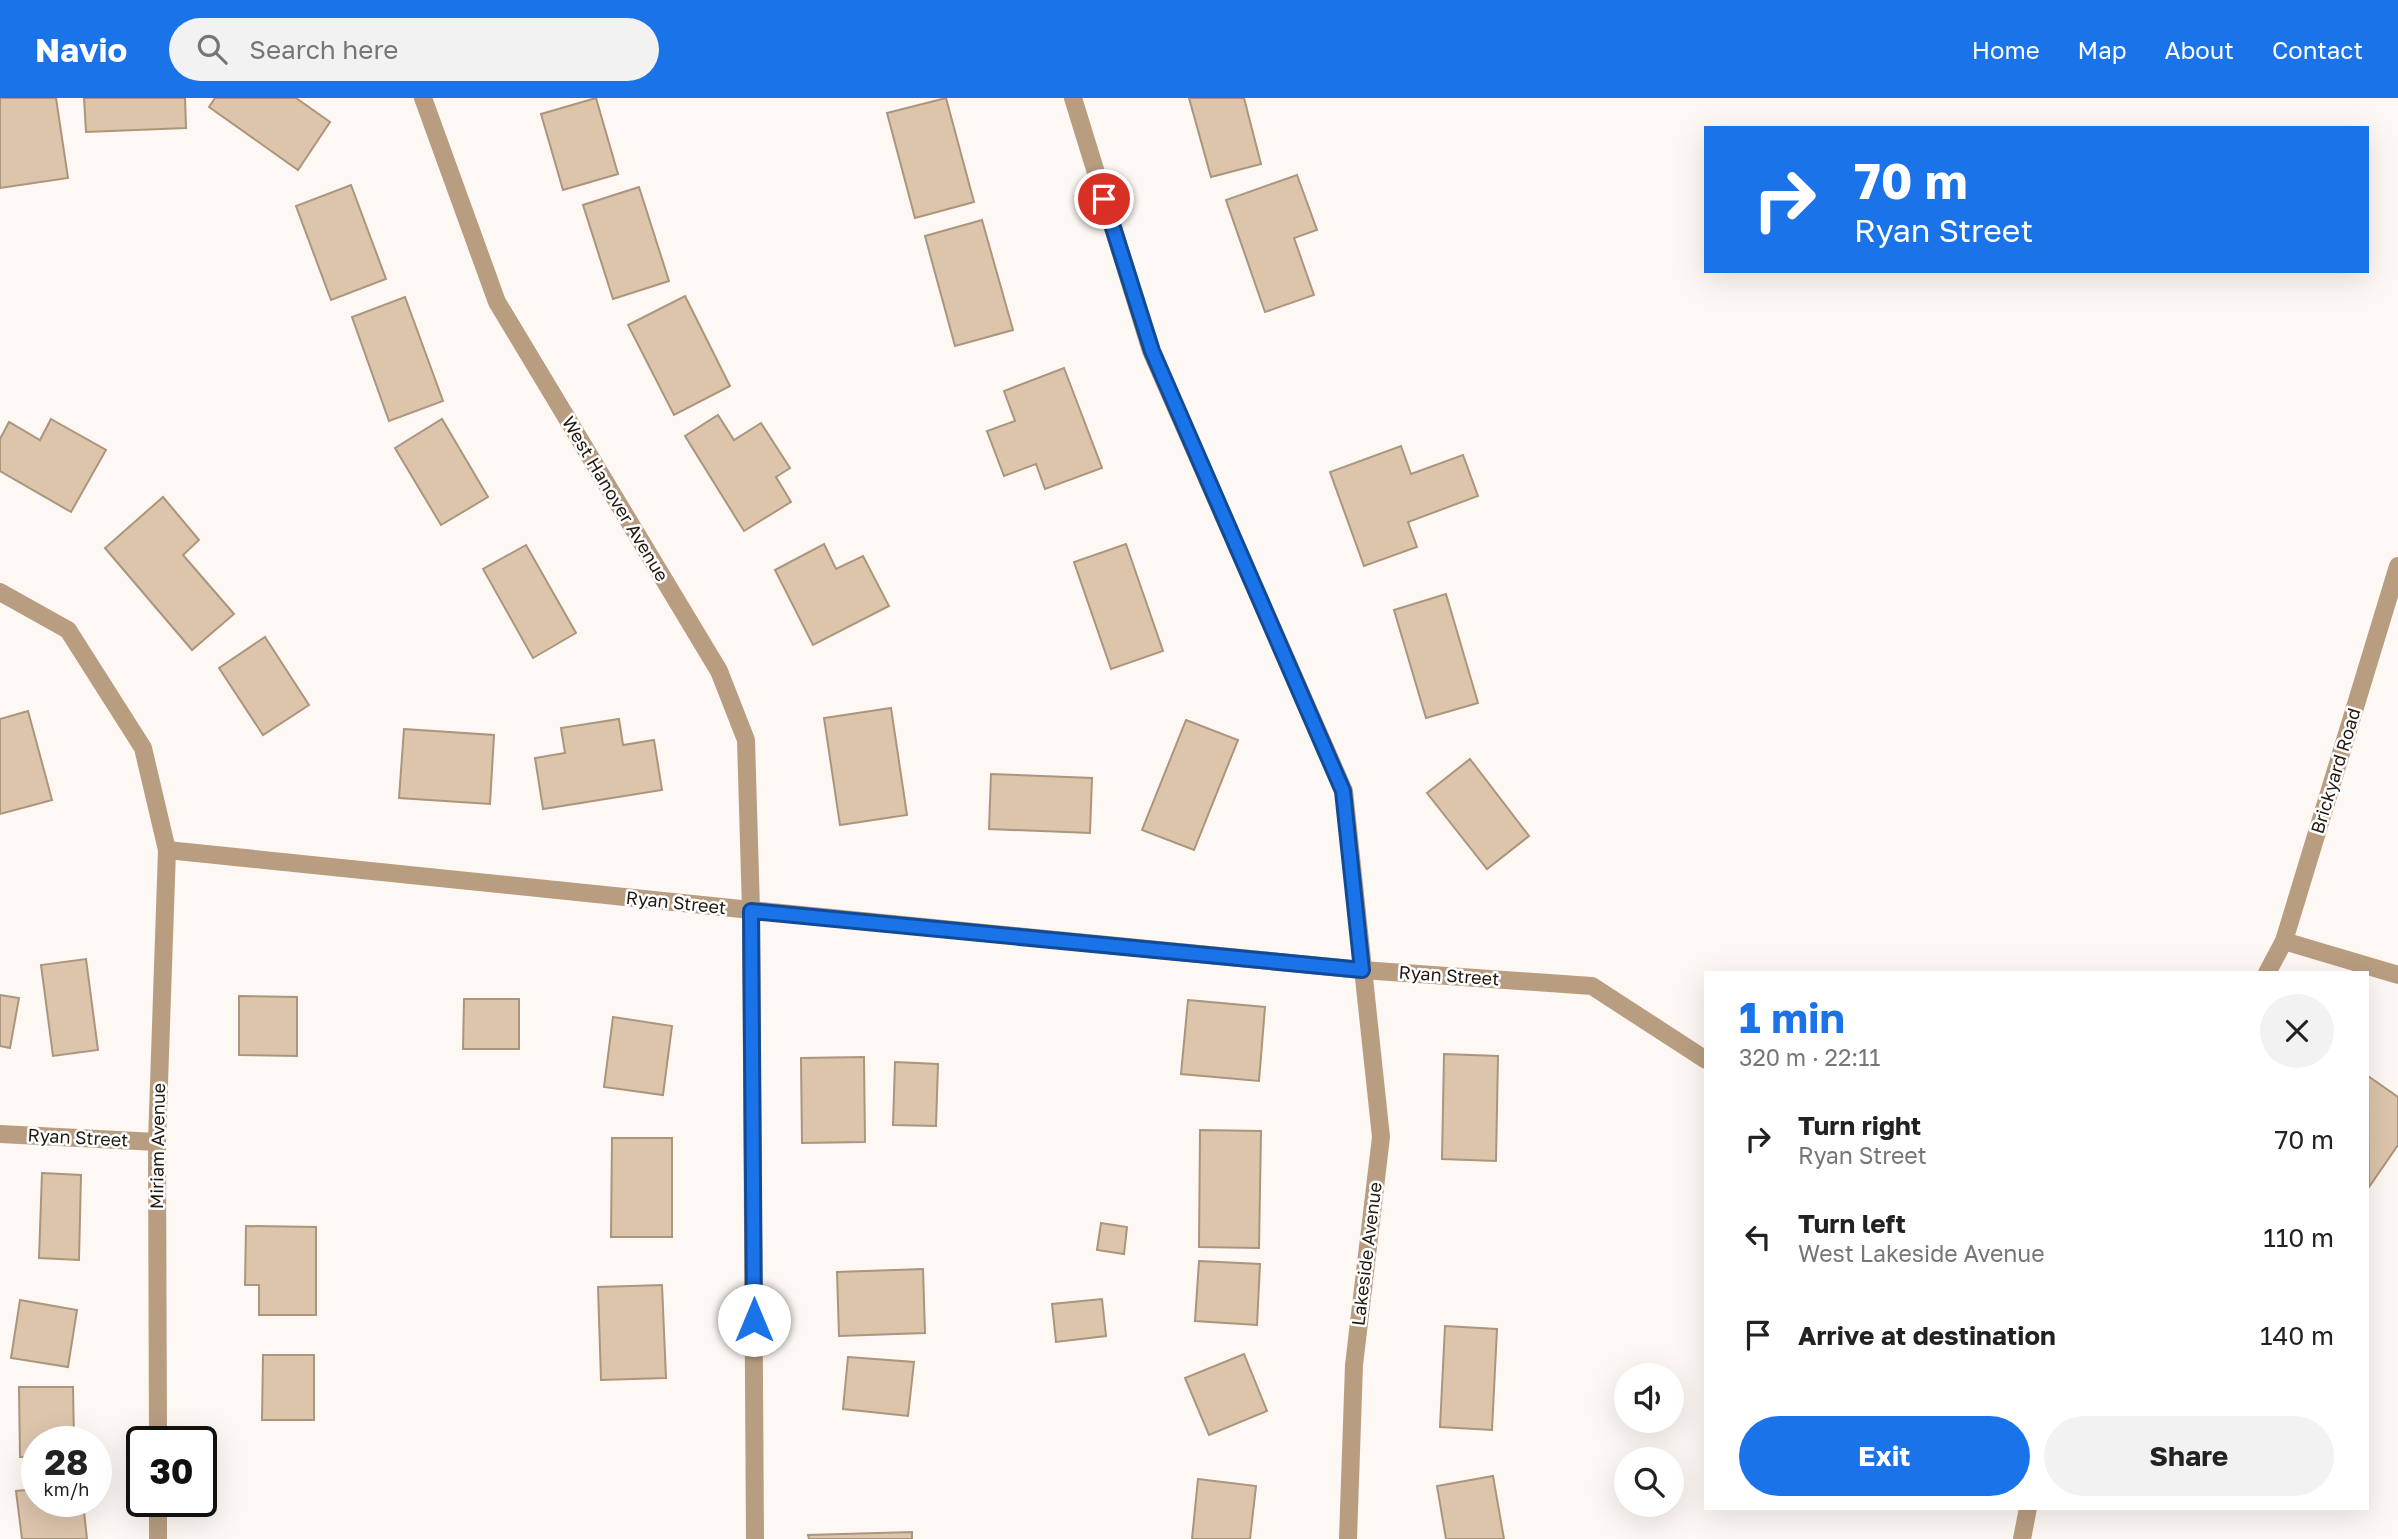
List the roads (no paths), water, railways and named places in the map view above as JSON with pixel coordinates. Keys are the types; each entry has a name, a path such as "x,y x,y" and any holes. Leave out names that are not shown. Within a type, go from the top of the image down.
{"street":[{"name":"West Hanover Avenue","path":"424,98 497,302 719,671 746,740 751,911 755,1539"},
{"name":"Lakeside Avenue","path":"1073,98 1152,351 1343,791 1381,1137 1354,1364 1348,1539"},
{"name":"Brickyard Road","path":"2268,971 2284,941 2398,566"},
{"name":"Miriam Avenue","path":"0,592 68,630 143,748 167,850 157,1142 158,1426"},
{"name":"Ryan Street","path":"167,850 751,911 1362,970 1592,986 1704,1059"},
{"path":"2284,941 2398,975"},
{"name":"Ryan Street","path":"0,1134 157,1142"},
{"path":"2022,1539 2028,1510"},
{"path":"158,1517 158,1539"}]}
